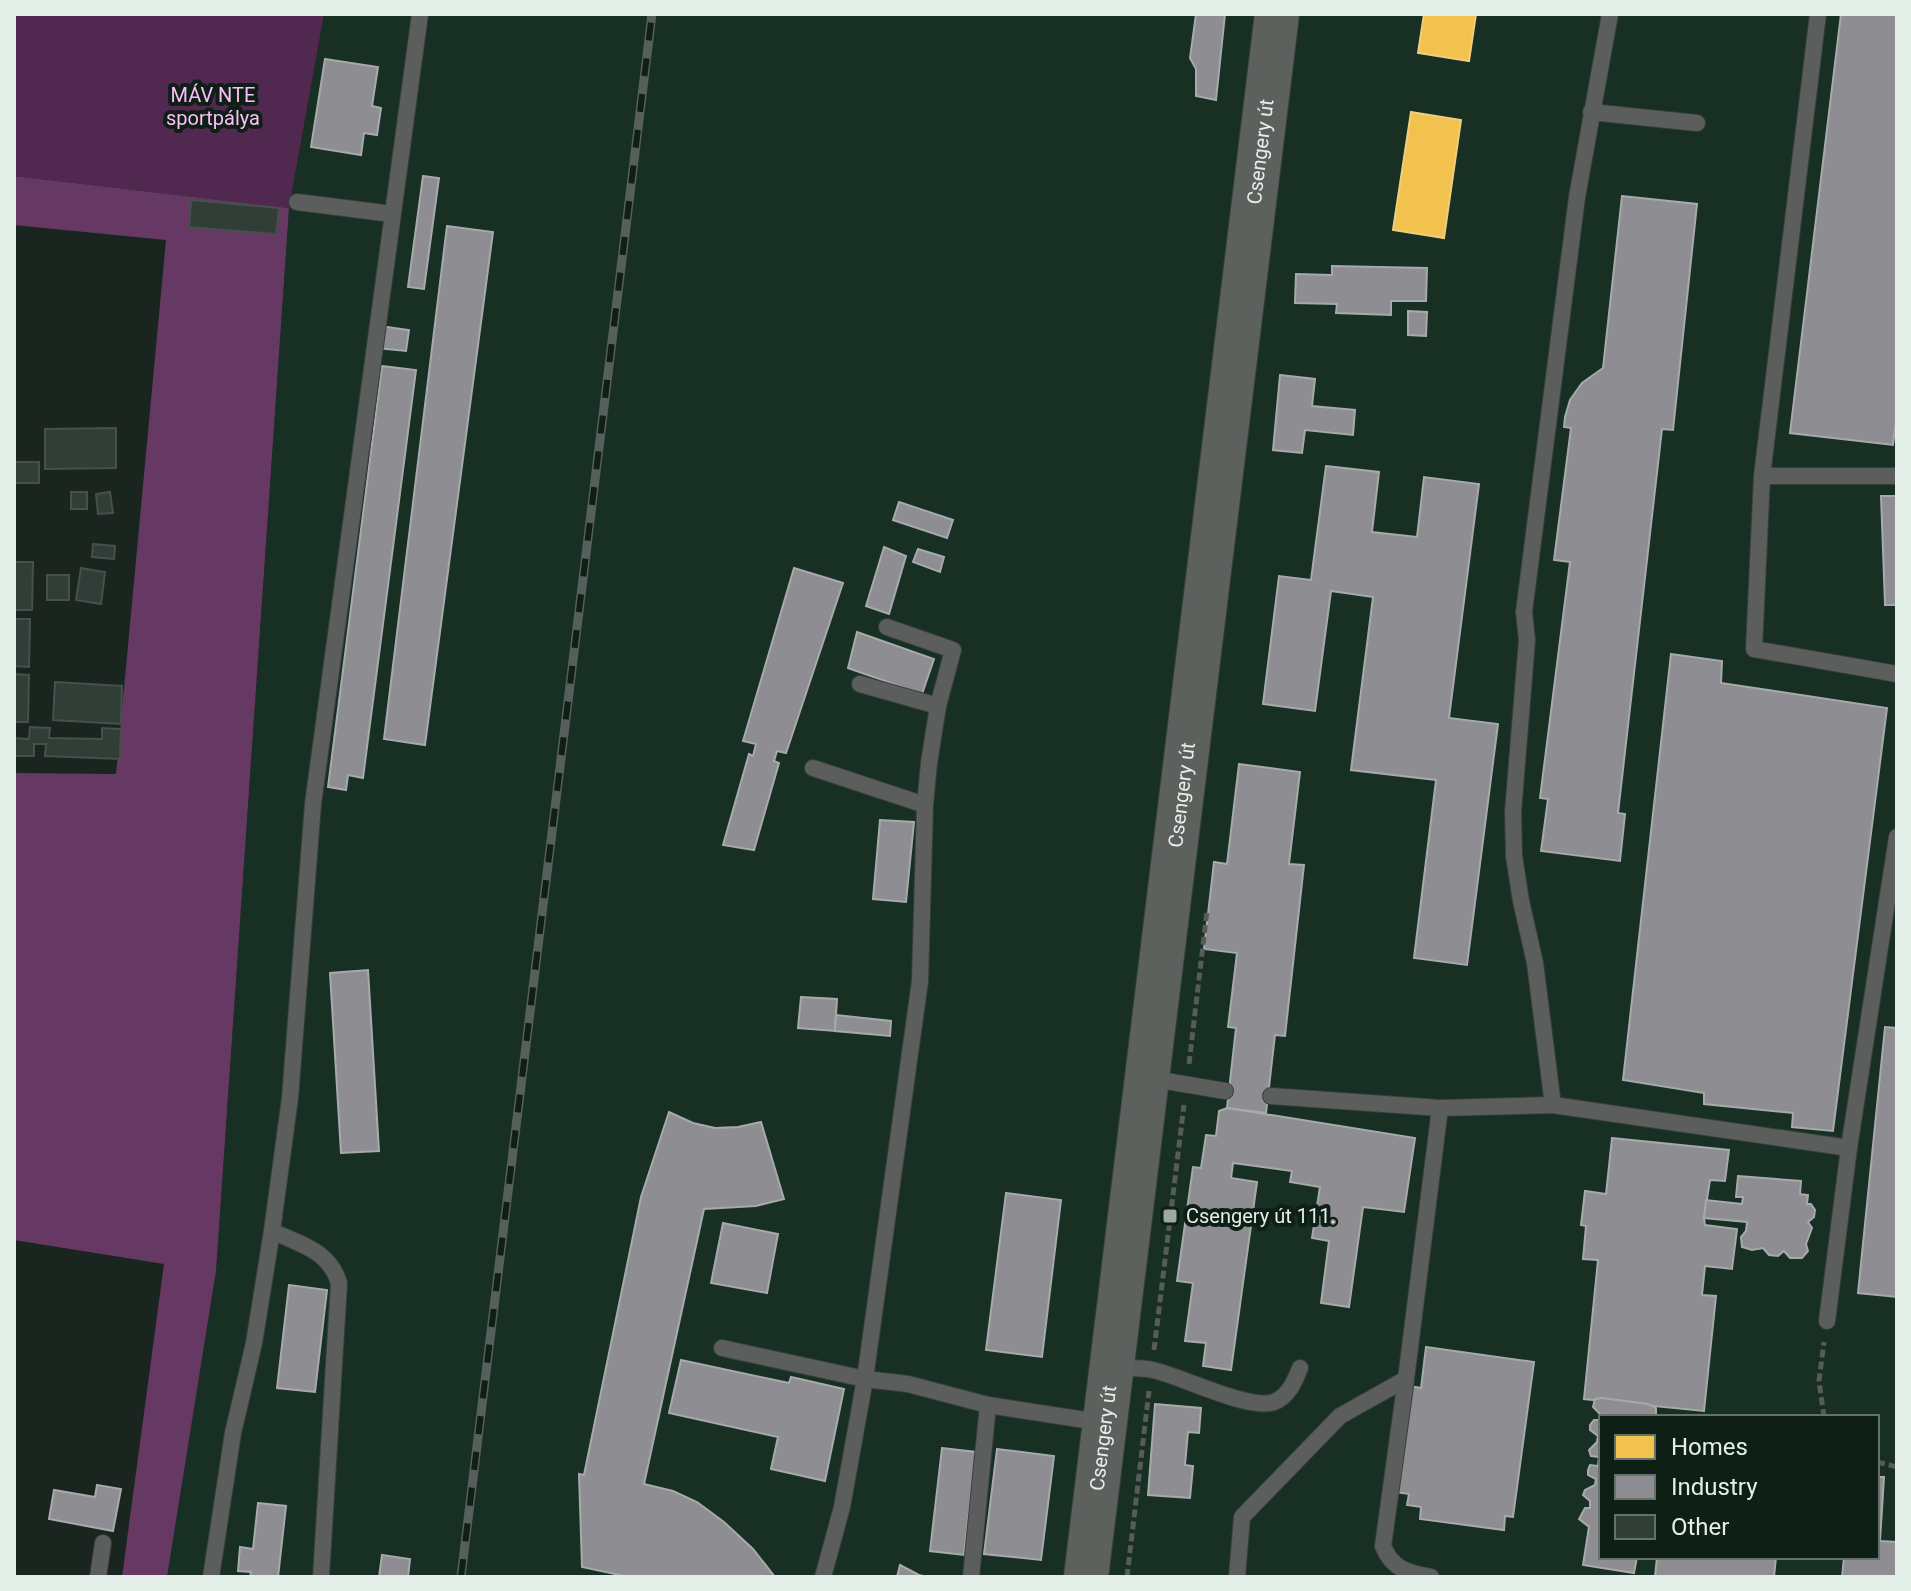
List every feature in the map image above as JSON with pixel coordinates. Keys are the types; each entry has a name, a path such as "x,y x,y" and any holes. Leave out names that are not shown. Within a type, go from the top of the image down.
{"main road":[{"name":"Csengery út","path":"1086,1577 1277,14"}],"lane":[{"path":"211,1577 233,1433 254,1343 290,1098 313,804 420,14"},
{"path":"1553,1105 1535,963 1516,871 1513,812 1527,640 1524,612 1577,197 1610,14"},
{"path":"1818,14 1762,476 1754,649 1897,674"},
{"path":"1591,112 1697,123"},
{"path":"297,202 392,214"},
{"path":"1762,476 1897,476"},
{"path":"823,1577 842,1507 865,1379 920,981 925,805 938,706 953,650 887,627"},
{"path":"860,684 938,706"},
{"path":"813,768 925,805"},
{"path":"1827,1321 1849,1148 1897,837"},
{"path":"1147,1078 1225,1091"},
{"path":"1271,1096 1440,1108 1553,1105 1849,1148"},
{"path":"1431,1577 1408,1573 1395,1565 1383,1546 1440,1108"},
{"path":"272,1231 327,1258 335,1267 339,1283 321,1577"},
{"path":"722,1348 865,1379 908,1384 988,1405 1105,1423"},
{"path":"1113,1367 1151,1369 1255,1404 1274,1402 1283,1396 1293,1386 1300,1368"},
{"path":"1237,1577 1242,1517 1340,1416 1406,1379"},
{"path":"971,1577 988,1405"},
{"path":"98,1577 103,1543"}],"path":[{"path":"1824,1415 1819,1381 1827,1321"}],"shaded area":[{"path":"324,14 1897,14 1897,1577 167,1577 216,1271 289,208"},
{"path":"14,176 289,208 216,1271 167,1577 122,1577 164,1264 14,1240 14,773 116,774 166,240 14,225"}],"green space":[{"name":"MÁV NTE sportpálya","path":"14,14 324,14 289,208 14,176"}],"building: Homes":[{"path":"1424,14 1476,14 1469,61 1418,53"},
{"path":"1411,112 1461,120 1444,238 1393,230"}],"building: Industry":[{"path":"1196,14 1225,14 1216,100 1196,96 1196,69 1190,58"},
{"path":"1841,14 1897,14 1897,413 1893,445 1790,433"},
{"path":"325,59 378,67 372,106 381,108 377,135 364,133 361,155 311,147"},
{"path":"423,176 439,178 424,289 408,287"},
{"path":"1622,196 1697,204 1673,430 1662,429 1618,813 1625,814 1620,861 1541,851 1548,799 1540,798 1570,562 1554,560 1571,428 1564,427 1565,417 1570,400 1582,383 1603,368"},
{"path":"447,226 493,232 425,745 384,739"},
{"path":"1332,266 1427,268 1426,301 1391,301 1391,315 1336,313 1337,304 1295,303 1296,274 1332,275"},
{"path":"1408,311 1427,312 1426,336 1408,335"},
{"path":"380,326 409,330 406,351 377,348"},
{"path":"382,366 416,370 363,778 348,775 346,790 328,787"},
{"path":"1280,375 1315,379 1312,406 1355,410 1353,435 1305,430 1302,453 1273,450"},
{"path":"1326,466 1379,472 1372,532 1417,537 1424,477 1479,484 1449,718 1498,724 1467,965 1414,958 1436,780 1351,770 1373,597 1331,591 1315,711 1263,704 1279,576 1311,580"},
{"path":"1881,496 1897,496 1897,605 1885,605"},
{"path":"899,502 953,520 947,538 893,520"},
{"path":"884,547 906,556 889,614 866,606"},
{"path":"918,549 944,557 940,572 913,562"},
{"path":"794,568 843,583 786,753 777,751 774,761 779,763 754,850 723,845 749,754 753,756 756,744 743,741"},
{"path":"857,632 934,659 922,694 848,668"},
{"path":"1671,654 1722,661 1721,683 1887,708 1833,1131 1792,1127 1793,1113 1704,1104 1704,1093 1623,1080"},
{"path":"1239,764 1300,772 1289,864 1304,865 1285,1036 1275,1035 1266,1113 1227,1108 1236,1028 1228,1027 1237,953 1204,949 1214,862 1227,864"},
{"path":"880,820 914,822 906,902 873,899"},
{"path":"368,970 379,1151 341,1153 330,973"},
{"path":"801,997 837,999 835,1031 798,1028"},
{"path":"836,1015 891,1021 890,1036 835,1031"},
{"path":"1885,1027 1897,1028 1897,1297 1858,1293"},
{"path":"1227,1108 1415,1138 1404,1212 1363,1207 1349,1307 1321,1303 1329,1241 1312,1238 1320,1187 1290,1182 1292,1171 1233,1163 1231,1178 1257,1182 1231,1370 1203,1366 1206,1343 1185,1341 1193,1283 1177,1281 1193,1167 1201,1168 1206,1135 1216,1136 1219,1111"},
{"path":"669,1112 693,1123 715,1128 761,1122 784,1199 756,1206 704,1209 644,1484 673,1491 697,1502 753,1549 775,1577 629,1577 582,1567 579,1474 584,1475 641,1197"},
{"path":"1612,1138 1729,1150 1725,1181 1710,1180 1704,1218 1705,1225 1737,1229 1732,1269 1705,1266 1702,1295 1716,1296 1704,1411 1584,1399 1598,1260 1583,1259 1586,1226 1581,1225 1585,1191 1606,1194"},
{"path":"1738,1176 1801,1181 1800,1194 1808,1195 1807,1204 1815,1210 1814,1217 1808,1222 1812,1228 1806,1244 1808,1251 1802,1258 1790,1258 1784,1251 1778,1256 1769,1255 1763,1248 1752,1250 1742,1247 1741,1237 1746,1231 1747,1222 1704,1218 1706,1200 1742,1204 1743,1197 1736,1197"},
{"path":"1006,1193 1061,1200 1042,1357 986,1350"},
{"path":"723,1223 778,1234 767,1293 711,1283"},
{"path":"289,1285 327,1290 315,1392 277,1388"},
{"path":"1426,1347 1534,1362 1513,1517 1505,1516 1504,1530 1420,1519 1421,1507 1407,1505 1409,1494 1395,1492 1410,1386 1421,1388"},
{"path":"681,1360 789,1383 791,1377 844,1389 825,1481 771,1469 778,1437 669,1413"},
{"path":"1602,1398 1648,1404 1656,1408 1656,1415 1601,1415 1593,1407 1595,1399"},
{"path":"1155,1404 1201,1408 1199,1433 1188,1432 1185,1465 1193,1466 1190,1498 1148,1495"},
{"path":"1594,1420 1599,1420 1599,1457 1591,1456 1589,1450 1597,1442 1598,1436 1590,1430"},
{"path":"942,1448 976,1452 964,1555 930,1551"},
{"path":"997,1449 1054,1456 1041,1560 984,1554"},
{"path":"1599,1457 1599,1559 1637,1559 1634,1573 1583,1565 1589,1527 1579,1519 1585,1508 1590,1508 1590,1501 1583,1495 1585,1490 1595,1485 1596,1479 1588,1475 1588,1470 1590,1465 1598,1466"},
{"path":"1879,1477 1884,1477 1880,1541 1897,1542 1897,1577 1842,1577 1844,1559 1879,1559"},
{"path":"97,1485 121,1489 113,1531 49,1519 54,1490 95,1497"},
{"path":"258,1503 286,1506 278,1577 250,1577 251,1572 238,1571 240,1547 253,1549"},
{"path":"382,1555 410,1559 408,1577 379,1577"},
{"path":"1657,1559 1776,1559 1774,1577 1655,1577"},
{"path":"900,1565 919,1575 927,1577 897,1577"}],"building: Other":[{"path":"191,200 279,208 276,234 189,227"},
{"path":"116,428 116,468 45,469 45,429"},
{"path":"14,462 39,462 39,483 14,483"},
{"path":"71,492 87,492 87,509 71,509"},
{"path":"110,492 113,513 98,514 96,494"},
{"path":"93,544 115,546 114,559 92,557"},
{"path":"14,562 33,562 32,610 14,610"},
{"path":"81,568 105,572 101,604 76,600"},
{"path":"47,575 69,575 69,600 47,600"},
{"path":"14,619 30,619 29,667 14,666"},
{"path":"14,674 29,675 28,722 14,722"},
{"path":"55,682 122,686 121,724 53,720"},
{"path":"30,727 50,728 49,738 102,739 102,728 121,729 120,759 45,756 46,744 34,744 34,756 14,756 14,738 29,739"}],"railway":[{"path":"461,1577 652,14"}],"place":[{"name":"Csengery út 111.","path":"1170,1216"}]}
